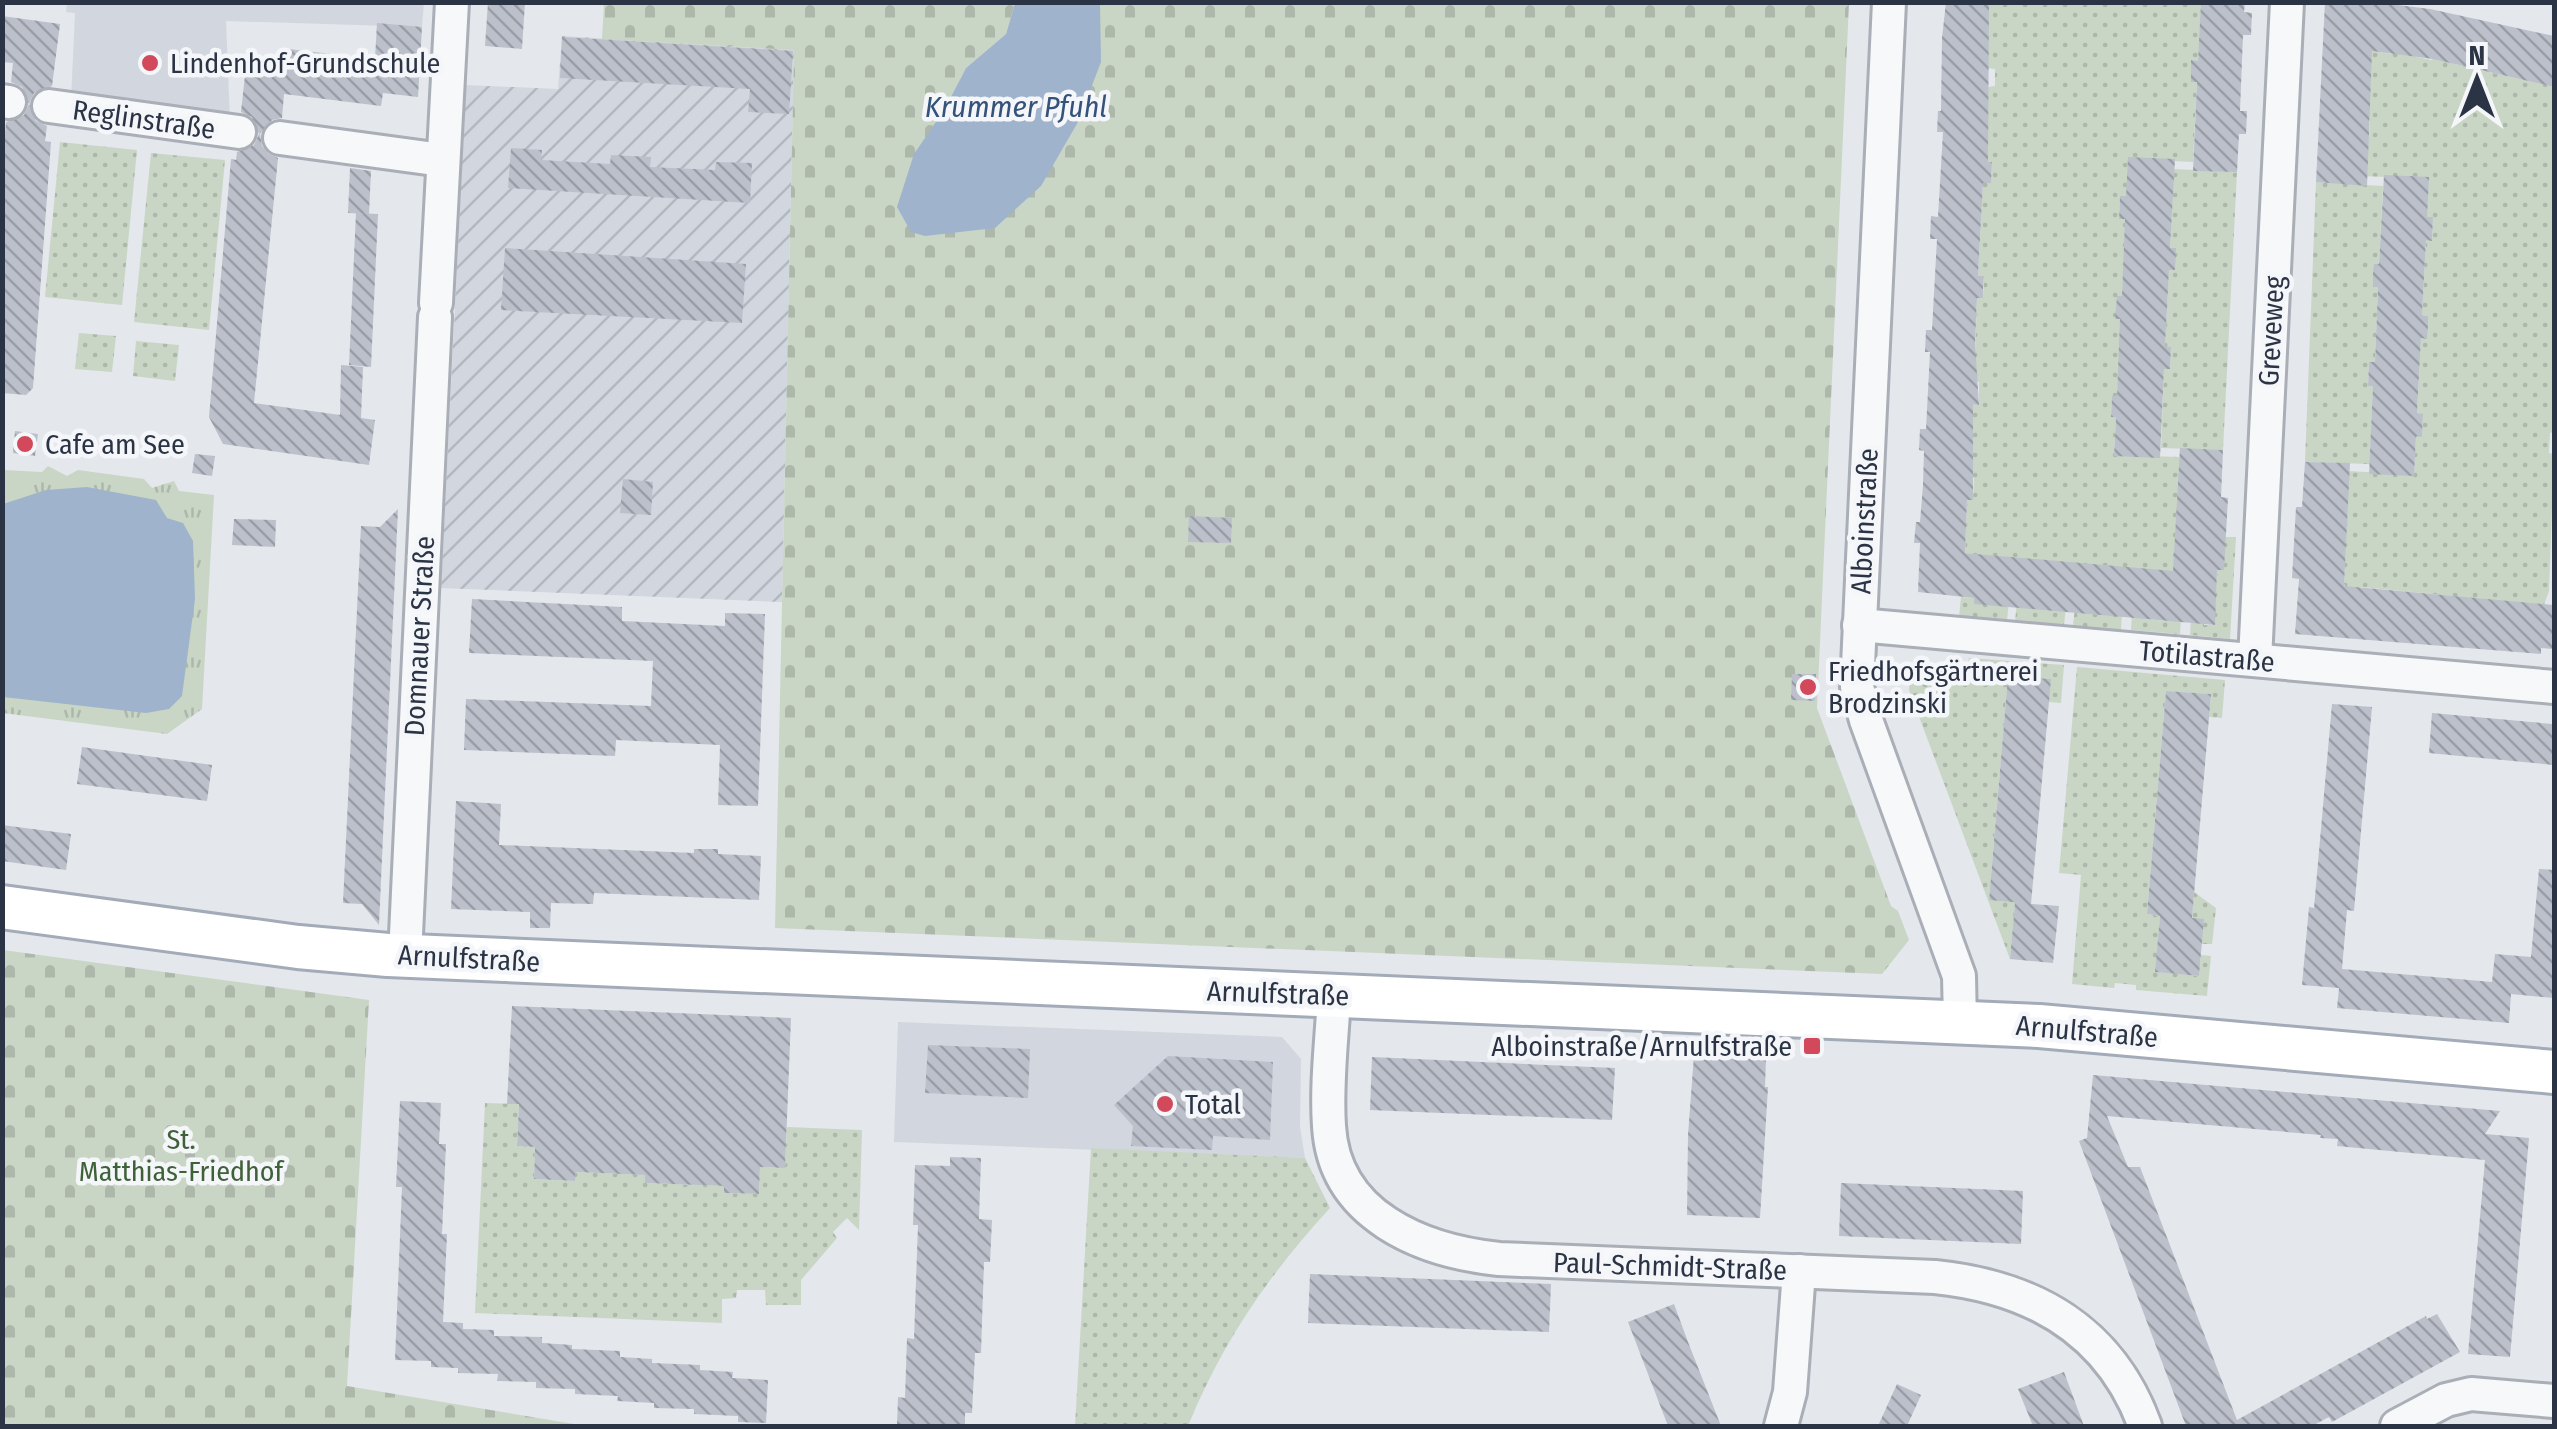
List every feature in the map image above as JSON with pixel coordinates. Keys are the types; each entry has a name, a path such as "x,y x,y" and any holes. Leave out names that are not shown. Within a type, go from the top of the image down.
{"main road":[{"name":"Arnulfstraße","path":"2,907 298,947 405,956 2039,1026 2554,1072"}],"street":[{"name":"Domnauer Straße","path":"405,956 452,2"},
{"name":"Alboinstraße","path":"1889,2 1857,687 1960,976 1960,1022"},
{"name":"Greveweg","path":"2255,660 2286,2"},
{"name":"Reglinstraße","path":"49,106 239,132"},
{"path":"280,138 442,160"},
{"name":"Totilastraße","path":"1859,625 2554,686"},
{"name":"Paul-Schmidt-Straße","path":"1334,996 1329,1128 1336,1159 1356,1195 1376,1218 1396,1230 1444,1250 1499,1259 1953,1279 1984,1285 2064,1316 2098,1348 2123,1383 2145,1426"},
{"path":"1781,1426 1790,1392 1798,1271"},
{"path":"2397,1426 2446,1400 2471,1394 2554,1401"}],"shaded area":[{"name":"Lindenhof-Grundschule","path":"67,2 424,3 422,27 226,21 230,121 71,100 75,13 66,12"},
{"path":"562,36 794,50 782,602 441,588 466,85 558,89"},
{"path":"898,1022 1282,1037 1301,1059 1300,1127 1305,1158 894,1142"}],"green space":[{"path":"604,3 1015,3 1006,34 966,68 944,110 1098,13 1100,3 1849,3 1817,708 1891,906 1898,911 1909,940 1882,974 775,928 794,50 602,39"},
{"path":"1989,3 2202,6 2198,61 2192,61 2191,81 2197,82 2193,162 2174,161 2120,197 2119,218 2126,219 2122,296 2117,296 2116,319 2121,319 2117,396 2112,396 2111,417 2116,417 2114,455 2180,457 2175,569 2171,573 1965,553 1967,500 1973,499 1974,478 1968,477 1973,404 1979,404 1979,382 1974,381 1977,298 1983,297 1984,277 1978,276 1983,183 1991,183 1992,163 1987,162 1988,87 1995,86 1995,69 1987,68"},
{"path":"2373,46 2373,51 2392,54 2393,48 2432,60 2433,54 2454,64 2554,87 2554,432 2550,433 2549,453 2554,454 2549,591 2544,605 2361,587 2346,589 2344,584 2349,471 2414,475 2416,436 2422,436 2423,415 2417,413 2421,338 2427,338 2428,316 2422,315 2426,240 2432,240 2433,218 2427,217 2385,177 2362,176 2363,138 2369,138 2370,117 2364,116 2365,84 2371,84 2371,73 2365,72"},
{"path":"60,142 137,150 122,305 45,297"},
{"path":"151,153 225,160 209,330 134,322"},
{"path":"2174,169 2237,172 2223,450 2161,448 2164,369 2170,369 2171,348 2165,347"},
{"path":"2316,182 2383,186 2379,264 2374,264 2378,287 2375,362 2369,363 2368,385 2373,386 2370,464 2305,462"},
{"path":"79,333 116,336 112,372 75,369"},
{"path":"136,341 179,345 175,381 133,376"},
{"path":"48,466 67,476 78,470 144,479 152,488 174,481 179,491 214,495 202,709 167,734 3,713 3,470 42,472"},
{"path":"2219,537 2236,537 2230,639 2190,635 2191,618 2214,625 2217,570 2224,569"},
{"path":"1961,597 2009,601 2007,621 1959,617"},
{"path":"2017,602 2066,606 2064,625 2015,621"},
{"path":"2075,607 2098,614 2122,612 2121,630 2073,626"},
{"path":"2132,613 2166,621 2167,616 2181,617 2180,634 2131,630"},
{"path":"1969,658 2064,665 2061,703 2048,702 2050,679 2008,676 1989,899 2015,902 2010,959 1909,690 1911,668 1967,672"},
{"path":"2077,667 2225,680 2222,718 2209,717 2211,694 2166,691 2147,914 2160,916 2156,972 2199,976 2201,955 2211,956 2207,996 2136,990 2136,985 2115,983 2114,988 2072,984 2081,875 2059,873"},
{"path":"2194,892 2216,908 2212,944 2202,944 2192,918"},
{"name":"St. Matthias-Friedhof","path":"3,950 369,1000 347,1386 586,1426 3,1426"},
{"path":"485,1103 519,1104 517,1146 535,1147 534,1179 575,1181 576,1172 645,1175 645,1183 724,1186 724,1193 759,1194 760,1167 785,1168 787,1127 862,1130 859,1230 847,1218 833,1232 837,1238 801,1280 801,1305 766,1305 765,1290 737,1290 736,1298 722,1299 722,1323 475,1313"},
{"path":"1091,1148 1305,1158 1330,1208 1249,1311 1216,1366 1188,1426 1075,1426"}],"water":[{"name":"Krummer Pfuhl","path":"1015,3 1100,3 1101,62 1078,122 1041,186 995,228 925,236 911,232 897,207 914,154 966,68 1006,34"},
{"path":"87,487 156,500 167,518 183,523 193,541 195,599 182,696 169,709 146,713 3,697 3,504 46,490"}],"building":[{"path":"488,2 525,2 522,49 485,46"},
{"path":"1946,2 1989,2 1988,162 1992,162 1991,183 1983,183 1978,276 1984,276 1983,298 1977,298 1975,344 1979,405 1973,404 1973,500 1967,500 1965,553 2173,571 2180,448 2223,450 2221,497 2228,498 2224,570 2217,570 2215,625 1974,604 1974,598 1918,592 1920,543 1914,543 1923,485 1920,429 1926,429 1930,352 1925,352 1926,330 1932,330 1937,239 1930,239 1931,216 1938,217 1943,132 1937,132"},
{"path":"2201,2 2245,2 2244,12 2252,13 2251,35 2243,35 2240,111 2247,111 2246,134 2239,134 2237,172 2193,171 2197,82 2191,82 2191,60 2198,61"},
{"path":"2325,2 2430,9 2554,36 2554,87 2433,59 2372,51 2367,186 2316,182"},
{"path":"2,16 60,24 52,86 34,93 29,104 22,87 11,82 13,63 2,62"},
{"path":"377,23 422,27 418,97 383,93 381,106 284,94 282,118 272,120 260,134 262,146 278,158 254,403 340,415 341,365 363,367 361,418 375,420 369,465 223,444 209,417 231,159 236,160 237,152 254,145 259,134 252,117 241,112 247,57 286,61 288,49 375,59"},
{"path":"562,37 793,51 789,114 748,112 750,89 560,78"},
{"path":"29,104 36,121 47,126 45,141 51,142 33,388 26,395 2,393 2,170 6,122 24,115"},
{"path":"511,148 542,150 541,160 610,164 611,155 651,157 650,167 715,170 716,162 752,163 750,203 508,188"},
{"path":"2128,157 2175,159 2170,248 2176,248 2175,270 2169,270 2165,347 2171,347 2170,369 2164,369 2160,458 2114,456 2116,417 2111,417 2112,396 2117,396 2120,319 2115,319 2117,296 2122,296 2125,219 2119,219 2120,196 2126,196"},
{"path":"350,168 371,171 369,214 348,213"},
{"path":"2384,175 2429,177 2427,217 2433,217 2432,241 2426,240 2422,315 2428,316 2428,326 2427,339 2421,338 2417,413 2423,414 2422,437 2416,436 2414,476 2369,474 2373,386 2368,386 2369,362 2375,362 2378,287 2373,287 2373,274 2374,264 2379,264"},
{"path":"356,213 378,214 371,367 349,365"},
{"path":"505,248 746,264 742,323 501,310"},
{"name":"Cafe am See","path":"15,431 38,434 35,456 13,453"},
{"path":"195,454 215,456 212,476 192,473"},
{"path":"2305,462 2350,463 2344,586 2554,605 2554,649 2541,648 2541,654 2295,634 2299,579 2292,578 2296,507 2302,507"},
{"path":"623,479 653,482 651,515 620,513"},
{"path":"398,509 379,925 362,904 343,903 361,526 380,527"},
{"path":"1189,516 1232,518 1231,543 1188,542"},
{"path":"234,519 276,520 275,547 232,545"},
{"path":"472,599 622,607 622,621 725,626 725,613 765,614 758,806 718,805 720,745 616,740 615,756 464,750 466,699 651,706 653,661 469,653"},
{"path":"1792,674 1816,674 1815,701 1791,700"},
{"path":"2008,676 2051,679 2031,904 2059,906 2053,963 2010,959 2015,902 1989,900"},
{"path":"2166,691 2211,694 2192,918 2204,919 2199,976 2155,972 2160,916 2147,914"},
{"path":"2332,704 2372,707 2354,911 2347,910 2342,969 2492,982 2495,954 2531,957 2539,869 2554,870 2554,998 2511,994 2509,1023 2337,1008 2339,988 2302,985 2309,907 2314,908"},
{"path":"2432,713 2552,724 2554,765 2429,753"},
{"path":"82,747 212,765 207,801 77,784"},
{"path":"456,801 501,804 499,845 694,853 694,849 718,849 718,854 761,856 759,900 594,893 593,904 551,903 550,928 530,928 530,912 451,909"},
{"path":"2,825 71,834 66,870 2,861"},
{"path":"512,1006 791,1018 785,1168 760,1167 759,1194 724,1193 724,1186 645,1183 645,1175 576,1172 575,1181 534,1179 535,1147 517,1146 519,1104 507,1104"},
{"path":"928,1045 1030,1049 1028,1098 925,1093"},
{"path":"1694,1055 1766,1058 1768,1087 1760,1218 1687,1215"},
{"path":"1168,1056 1273,1062 1270,1140 1213,1136 1212,1150 1131,1146 1133,1126 1114,1105"},
{"path":"1372,1057 1615,1068 1612,1120 1370,1110"},
{"path":"2093,1075 2500,1111 2485,1134 2529,1138 2510,1357 2468,1354 2485,1160 2337,1146 2338,1139 2320,1138 2321,1135 2107,1116 2128,1167 2140,1167 2237,1420 2426,1316 2427,1319 2437,1314 2460,1352 2332,1422 2329,1417 2312,1426 2186,1426 2079,1141 2087,1138"},
{"path":"400,1101 441,1103 439,1144 446,1144 442,1234 447,1234 443,1322 463,1323 463,1329 494,1330 494,1336 542,1337 542,1343 572,1345 572,1349 620,1351 620,1357 700,1365 700,1370 733,1372 732,1378 768,1380 766,1423 738,1422 738,1416 694,1414 694,1409 654,1408 654,1403 617,1401 618,1396 575,1394 575,1389 536,1388 536,1382 497,1381 498,1374 458,1373 458,1368 431,1367 431,1361 395,1360 402,1187 396,1187"},
{"path":"950,1157 981,1158 979,1219 992,1220 990,1262 984,1262 981,1353 975,1353 972,1413 965,1413 965,1426 897,1426 898,1397 905,1398 907,1338 914,1339 918,1225 913,1225 915,1165 950,1166"},
{"path":"1841,1183 2023,1191 2021,1244 1839,1236"},
{"path":"1310,1274 1551,1284 1549,1332 1308,1323"},
{"path":"1674,1304 1721,1426 1668,1426 1628,1322"},
{"path":"2064,1372 2084,1426 2033,1426 2018,1389"},
{"path":"1897,1384 1921,1395 1907,1426 1878,1426"}],"place":[{"name":"Lindenhof-Grundschule","path":"150,63"},
{"name":"Cafe am See","path":"25,444"},
{"name":"Friedhofsgärtnerei Brodzinski","path":"1808,687"},
{"name":"Alboinstraße/Arnulfstraße","path":"1812,1046"},
{"name":"Total","path":"1165,1104"}]}
